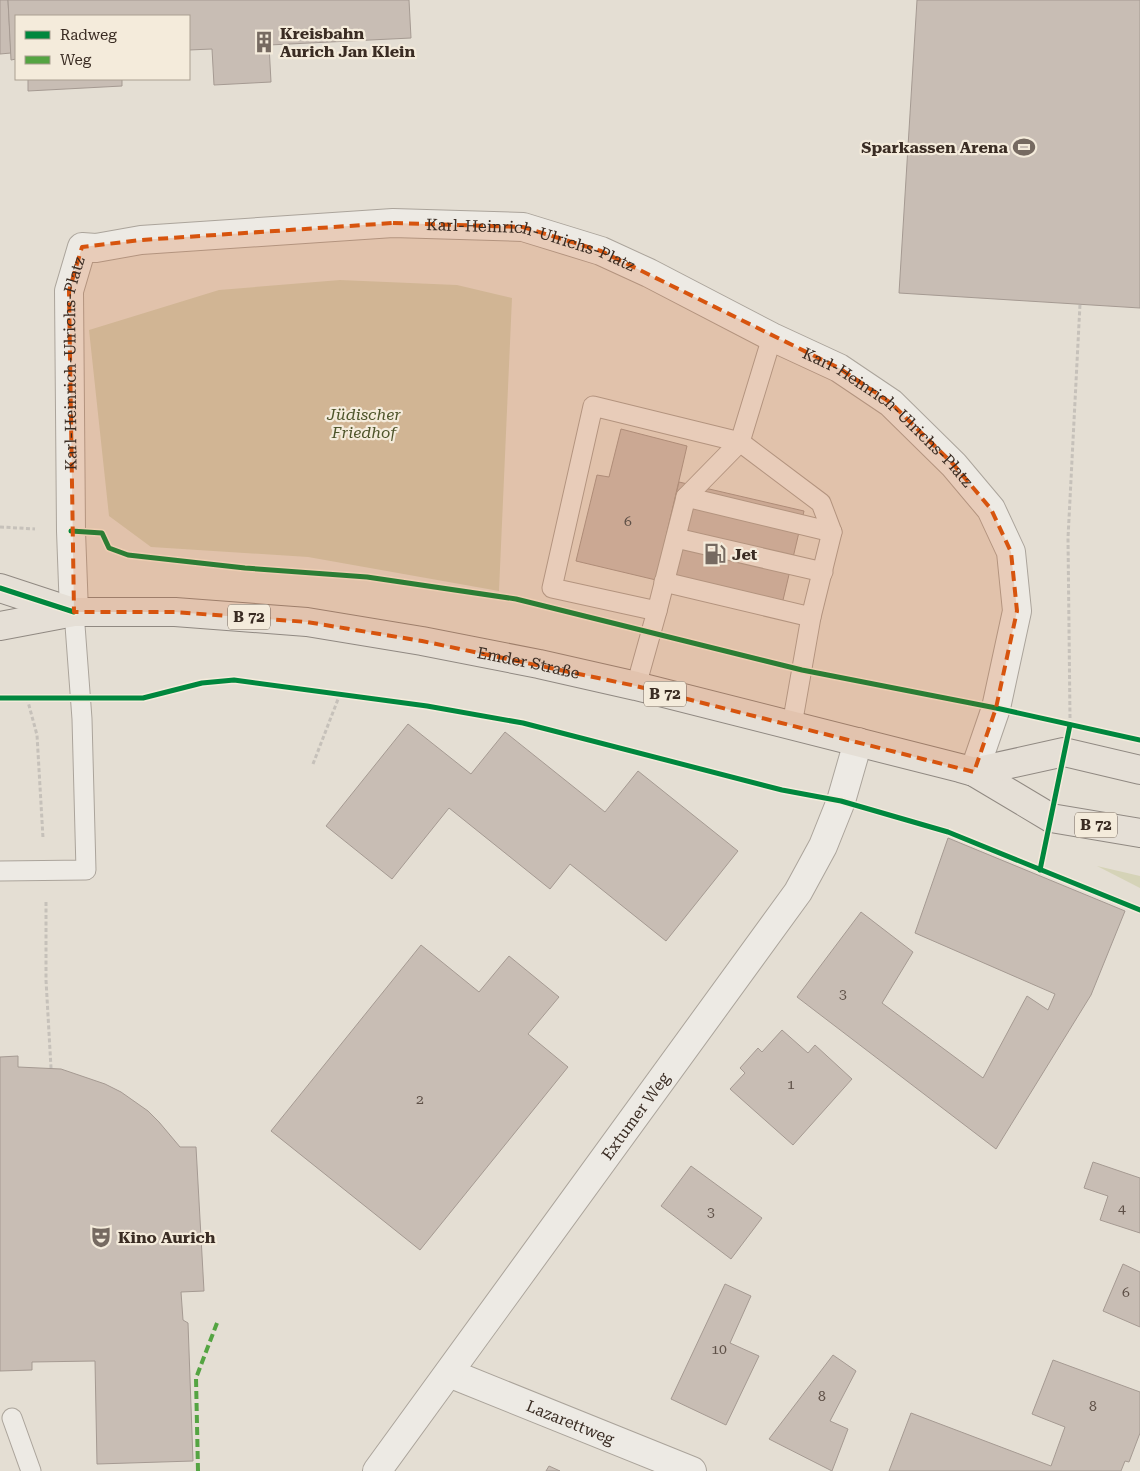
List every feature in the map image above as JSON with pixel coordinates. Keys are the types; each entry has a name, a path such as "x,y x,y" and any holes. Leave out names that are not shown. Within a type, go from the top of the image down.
{"main road":[{"name":"Emder Straße","path":"0,588 74,612"},
{"name":"Emder Straße","path":"0,626 74,612 175,612 308,622 442,645 636,686 974,772 1051,818 1140,833"},
{"name":"Emder Straße","path":"974,772 1064,752 1140,770"}],"street":[{"name":"Karl-Heinrich-Ulrichs-Platz","path":"74,612 71,531 69,291 82,247 96,248 141,240 393,223 523,227 601,251 649,273 772,337 839,368 891,403 954,465 990,509 1011,552 1017,611 996,708 974,772"},
{"name":"Extumer Weg","path":"377,1471 798,892 823,846 841,801 858,742"},
{"name":"Lazarettweg","path":"448,1373 692,1471"}],"lane":[{"path":"636,686 686,497 740,442 772,337"},
{"path":"657,611 552,588 593,406 740,442 821,503 832,532 812,617 792,726"},
{"path":"686,497 832,532"},
{"path":"676,538 823,572"},
{"path":"664,582 812,617"},
{"path":"0,871 86,870 82,719 74,612"},
{"path":"12,1418 31,1471"}],"path":[{"path":"1070,725 1068,538 1080,304"},
{"path":"313,764 340,694"}],"highlighted area":[{"path":"393,223 523,227 601,251 839,368 891,403 954,465 991,509 1011,552 1017,611 996,708 974,772 636,686 422,641 307,622 175,612 74,612 69,291 82,247 141,240"}],"shaded area":[{"path":"1097,866 1140,876 1140,888"}],"green space":[{"name":"Jüdischer Friedhof","path":"340,280 457,285 512,298 499,591 308,557 151,547 109,516 89,330 219,290"}],"building":[{"path":"0,0 8,0 11,53 0,54"},
{"name":"Kreisbahn Aurich Jan Klein","path":"8,0 409,0 411,38 269,45 271,82 214,85 212,49 190,50 190,15 15,15 15,59 11,60"},
{"name":"Sparkassen Arena","path":"917,0 1140,0 1140,308 899,293"},
{"path":"28,80 122,80 122,86 28,91"},
{"path":"621,429 687,446 656,580 576,561 597,475 609,477"},
{"path":"679,482 804,511 779,617 654,588"},
{"path":"408,724 471,774 505,732 605,812 638,771 738,851 666,941 570,864 550,889 449,808 392,879 326,826"},
{"path":"948,838 1125,911 1091,995 996,1149 797,997 861,912 913,952 882,1003 983,1078 1027,996 1048,1010 1055,994 915,933"},
{"path":"421,945 479,992 509,956 559,997 528,1034 568,1067 420,1250 271,1131"},
{"path":"782,1030 808,1053 815,1045 852,1079 793,1145 730,1089 745,1073 740,1068 758,1048 762,1052"},
{"name":"Kino Aurich","path":"18,1056 18,1067 61,1069 105,1084 121,1092 148,1111 180,1147 196,1147 204,1291 181,1292 183,1320 188,1323 193,1461 97,1464 95,1361 32,1362 32,1370 0,1371 0,1057"},
{"path":"1093,1162 1140,1178 1140,1233 1100,1220 1108,1196 1084,1188"},
{"path":"691,1166 762,1218 731,1259 661,1206"},
{"path":"1123,1264 1140,1272 1140,1327 1103,1311"},
{"path":"725,1284 751,1296 730,1343 759,1356 726,1425 671,1399"},
{"path":"833,1355 856,1371 830,1421 848,1429 832,1471 769,1439"},
{"path":"1053,1360 1140,1392 1140,1433 1129,1462 1125,1461 1121,1471 889,1471 911,1413 1051,1466 1065,1427 1032,1414"},
{"path":"549,1466 560,1471 546,1471"}],"marked path":[{"path":"198,1471 196,1378 217,1323"}],"cycle path":[{"path":"71,531 102,533 109,548 128,555 245,568 367,577 516,599 802,670 996,708 1140,740"},
{"path":"0,588 74,612"},
{"path":"0,698 143,698 202,683 234,680 427,706 523,723 782,790 841,801 948,832 1140,910"},
{"path":"1040,870 1070,725"}],"place":[{"name":"Kreisbahn Aurich Jan Klein","path":"264,42"},
{"name":"Sparkassen Arena","path":"1024,147"},
{"name":"Jet","path":"715,554"},
{"name":"Kino Aurich","path":"101,1237"}]}
